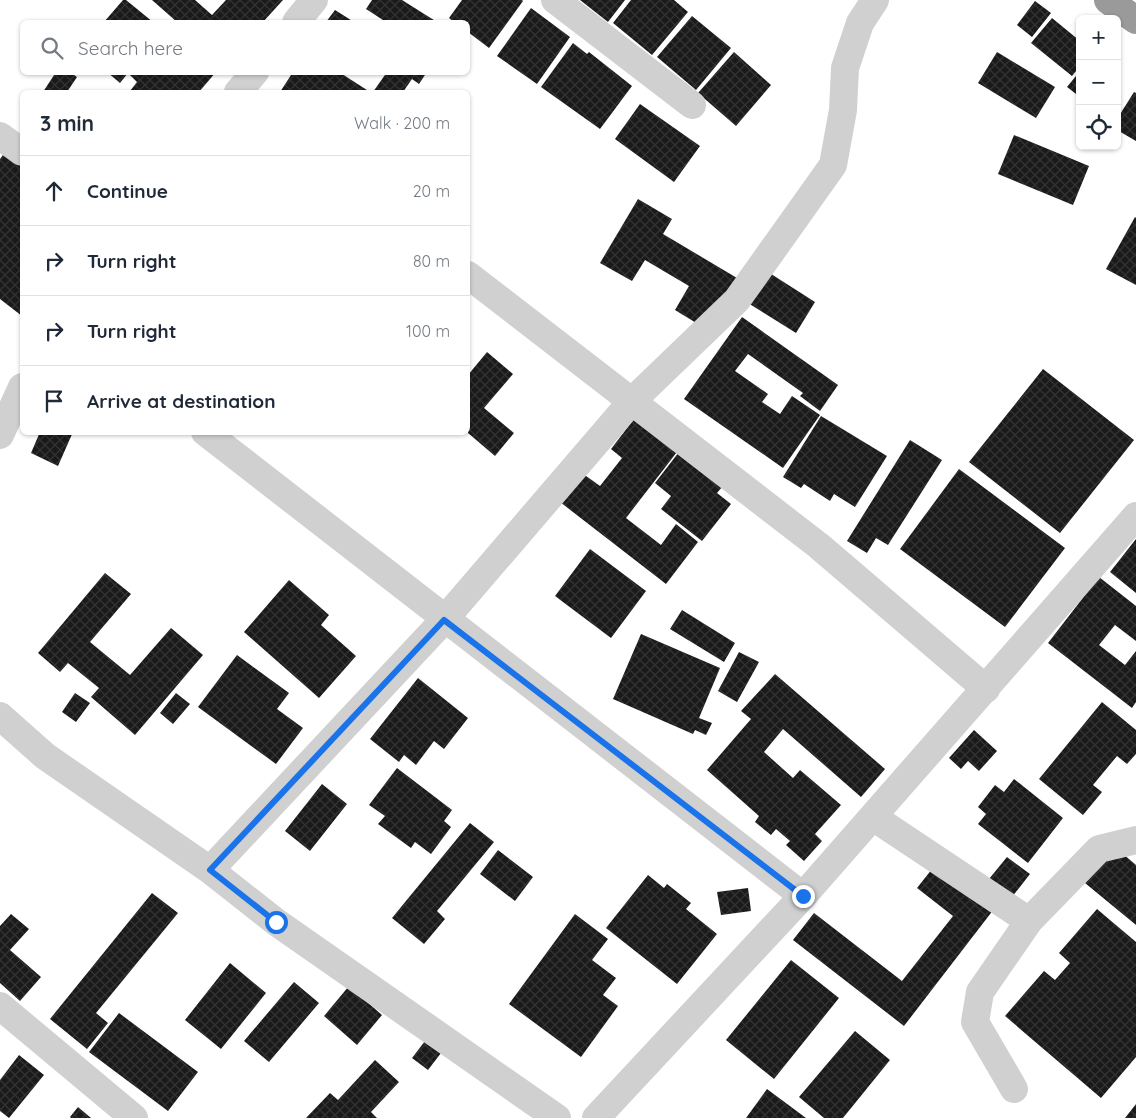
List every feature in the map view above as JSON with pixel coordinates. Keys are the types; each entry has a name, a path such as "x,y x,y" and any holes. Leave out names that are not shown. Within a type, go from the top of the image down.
{"highway":[{"path":"1108,0 1136,20"}],"street":[{"path":"298,20 314,0"},
{"path":"555,0 692,105"},
{"path":"210,870 444,620 631,402 737,300 833,165 843,110 845,68 860,24 875,0"},
{"path":"240,90 252,75"},
{"path":"0,136 20,151"},
{"path":"470,276 819,546 986,689"},
{"path":"0,435 20,391"},
{"path":"208,435 444,620 803,896"},
{"path":"596,1118 803,896 1136,516"},
{"path":"0,716 45,756 210,870 276,922 557,1118"},
{"path":"873,817 1029,920"},
{"path":"1014,1089 975,1022 980,992 1029,920 1099,849 1136,840"},
{"path":"0,1006 134,1118"}],"building":[{"path":"123,0 126,0 151,20 106,20"},
{"path":"152,0 195,0 212,15 226,0 283,0 265,20 175,20"},
{"path":"372,0 402,0 434,20 383,20 366,9"},
{"path":"462,0 523,1 489,48 470,34 470,20 452,20 449,18"},
{"path":"580,0 625,0 608,22"},
{"path":"631,0 674,0 688,12 652,55 613,23"},
{"path":"1035,1 1051,13 1032,37 1017,25"},
{"path":"531,8 570,37 537,84 497,56"},
{"path":"335,10 351,20 328,20"},
{"path":"692,16 731,48 696,90 657,57"},
{"path":"1052,18 1076,38 1076,71 1072,76 1031,43"},
{"path":"573,43 587,54 589,52 632,86 600,129 541,87"},
{"path":"734,52 771,85 736,126 698,93"},
{"path":"997,52 1055,87 1036,118 978,83"},
{"path":"54,75 74,75 77,77 68,90 44,90"},
{"path":"111,75 126,75 120,83"},
{"path":"130,75 213,75 201,90 131,90 137,82"},
{"path":"291,75 344,75 367,90 281,90"},
{"path":"385,75 425,75 419,84 412,79 404,90 374,90"},
{"path":"1076,76 1076,94 1067,87"},
{"path":"1134,92 1136,93 1136,141 1121,132 1121,113"},
{"path":"640,104 700,146 674,182 615,139"},
{"path":"1014,135 1089,166 1073,205 998,174"},
{"path":"8,148 20,157 20,314 0,299 0,159"},
{"path":"638,199 672,219 663,234 737,278 706,329 675,310 689,286 645,260 632,281 600,263"},
{"path":"1136,218 1136,285 1106,269"},
{"path":"768,272 815,302 796,333 748,303"},
{"path":"742,317 838,385 820,411 800,396 803,393 748,354 735,371 768,394 762,402 780,414 792,396 820,415 783,468 684,399"},
{"path":"487,352 513,374 484,408 514,433 495,456 470,435 470,373"},
{"path":"1043,369 1134,440 1060,533 969,462"},
{"path":"821,416 887,456 855,507 834,494 830,501 804,484 801,488 783,477"},
{"path":"634,419 677,452 626,518 661,545 676,524 698,542 666,584 560,502 582,473 600,486 622,458 611,449"},
{"path":"39,435 72,435 58,466 31,453"},
{"path":"910,440 942,460 888,545 876,538 867,553 847,541"},
{"path":"679,452 723,486 717,493 731,504 702,541 661,509 671,496 655,483"},
{"path":"959,469 1065,548 1005,627 900,549"},
{"path":"1136,539 1136,593 1110,572"},
{"path":"590,549 646,591 611,638 555,596"},
{"path":"105,573 131,594 90,642 130,675 171,628 203,655 135,735 91,697 99,688 68,663 60,672 38,653"},
{"path":"1099,577 1136,606 1136,641 1115,625 1099,645 1125,665 1136,651 1136,702 1132,708 1048,643"},
{"path":"289,580 329,615 321,625 356,656 319,698 244,632"},
{"path":"682,610 735,643 724,662 670,629"},
{"path":"641,634 720,668 699,718 712,723 706,735 695,730 693,734 613,699"},
{"path":"739,652 759,662 737,702 718,691"},
{"path":"237,655 289,693 277,709 303,728 276,764 198,707"},
{"path":"775,674 885,769 861,797 783,729 764,752 793,778 800,770 841,805 815,834 822,841 804,861 786,845 790,841 776,829 771,835 755,822 759,816 707,770 751,719 741,711"},
{"path":"418,678 468,718 444,749 434,741 416,765 404,755 399,762 370,739"},
{"path":"75,693 90,703 76,722 62,712"},
{"path":"176,693 190,704 173,724 160,713"},
{"path":"1102,702 1136,730 1136,754 1127,764 1117,756 1093,785 1102,792 1083,815 1039,779"},
{"path":"974,730 997,751 979,771 968,761 961,769 949,758"},
{"path":"397,768 452,810 444,821 451,827 431,854 415,842 411,848 378,824 385,816 369,805"},
{"path":"1014,779 1063,818 1028,863 978,824 986,814 978,807 995,785 1004,792"},
{"path":"322,784 347,804 310,851 285,831"},
{"path":"470,823 494,842 437,911 445,919 424,944 392,918"},
{"path":"1115,847 1136,865 1136,925 1085,883"},
{"path":"498,850 533,877 515,901 480,874"},
{"path":"1007,857 1030,874 1012,897 989,879"},
{"path":"936,864 994,909 904,1026 793,940 814,913 902,981 953,916 917,888"},
{"path":"648,875 664,888 667,884 691,903 686,909 717,934 677,984 606,928"},
{"path":"748,888 751,911 721,915 717,892"},
{"path":"152,893 178,913 96,1013 108,1023 87,1049 50,1019"},
{"path":"1097,909 1136,942 1136,1057 1101,1098 1005,1016 1044,971 1055,980 1070,963 1059,953"},
{"path":"11,914 29,929 10,950 41,977 20,1001 0,983 0,926"},
{"path":"575,914 608,939 592,960 616,978 603,995 618,1006 581,1057 509,1004"},
{"path":"791,960 839,998 774,1079 726,1040"},
{"path":"230,963 266,993 221,1049 185,1020"},
{"path":"294,982 319,1003 269,1062 244,1041"},
{"path":"349,986 382,1015 357,1045 324,1016"},
{"path":"119,1013 198,1072 168,1111 89,1052"},
{"path":"855,1031 890,1060 843,1118 824,1118 799,1097"},
{"path":"425,1041 441,1053 428,1070 412,1058"},
{"path":"19,1055 44,1075 9,1118 0,1111 0,1080"},
{"path":"375,1060 399,1082 371,1112 377,1118 306,1118 330,1093 338,1100"},
{"path":"767,1089 806,1118 746,1118"},
{"path":"1136,1104 1136,1118 1125,1118"},
{"path":"78,1107 91,1118 71,1118"}],"route":[{"path":"276,922 210,870 444,620 803,896"}]}
